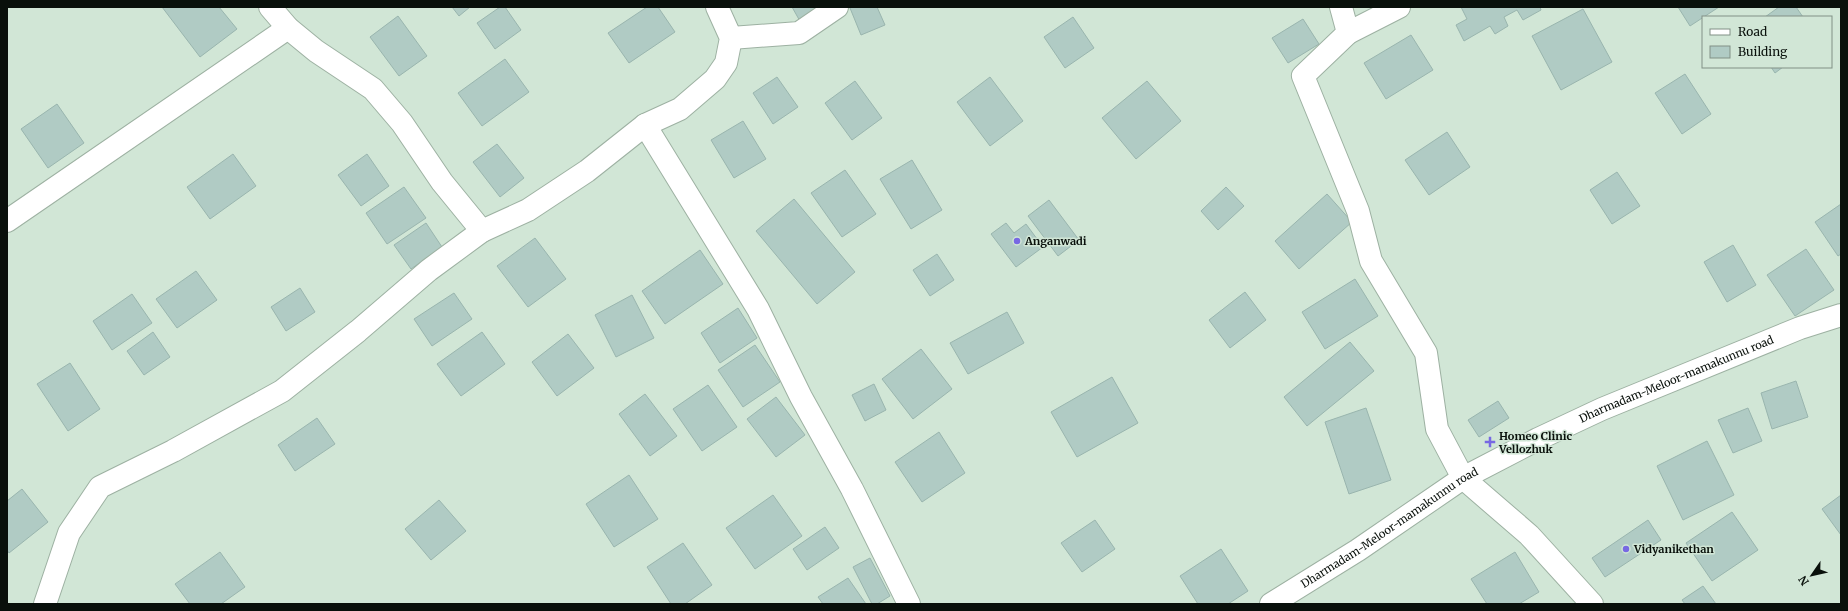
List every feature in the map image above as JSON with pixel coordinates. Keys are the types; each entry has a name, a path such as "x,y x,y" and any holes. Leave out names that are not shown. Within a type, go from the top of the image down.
{"street":[{"path":"270,7 288,28 316,52 373,89 402,123 442,182 482,231"},
{"path":"45,604 69,533 100,487 173,451 282,391 358,331 429,270 482,231 528,210 587,171 645,126 680,109 715,79 726,63 731,38 717,7"},
{"path":"731,38 799,33 837,7"},
{"path":"1341,7 1348,33"},
{"path":"1399,7 1348,33 1303,76 1358,211 1372,261 1426,353 1437,429 1463,478 1528,535 1592,604"},
{"path":"7,221 288,28"},
{"path":"645,126 758,309 801,396 852,489 909,604"},
{"name":"Dharmadam-Meloor-mamakunnu road","path":"1271,604 1358,550 1463,478 1538,439 1602,409 1800,328 1841,315"}],"building":[{"path":"162,7 219,7 237,29 200,57"},
{"path":"452,7 470,7 459,16"},
{"path":"500,7 505,7 521,30 495,49 477,23"},
{"path":"647,7 658,7 675,32 629,63 608,33"},
{"path":"792,7 828,7 801,23"},
{"path":"877,7 885,25 861,35 850,8"},
{"path":"1461,7 1540,7 1541,10 1523,20 1517,10 1504,17 1508,26 1495,34 1490,26 1464,41 1456,25 1467,19"},
{"path":"1678,7 1719,7 1705,16 1702,16 1702,18 1690,26"},
{"path":"1779,7 1796,7 1802,16 1766,16"},
{"path":"1583,9 1612,62 1561,90 1532,36"},
{"path":"398,16 427,56 399,76 370,37"},
{"path":"1073,17 1094,48 1065,68 1044,37"},
{"path":"1303,19 1319,44 1288,63 1272,38"},
{"path":"1411,35 1433,70 1386,99 1364,63"},
{"path":"505,59 529,92 482,126 458,93"},
{"path":"1772,68 1782,68 1775,73"},
{"path":"1685,74 1711,114 1682,134 1655,93"},
{"path":"777,77 798,107 773,124 753,93"},
{"path":"990,77 1023,121 990,146 957,102"},
{"path":"855,81 882,118 852,140 825,103"},
{"path":"1147,81 1181,121 1136,159 1102,118"},
{"path":"57,104 84,143 48,168 21,129"},
{"path":"743,121 766,159 734,178 711,140"},
{"path":"1447,132 1470,167 1429,195 1405,160"},
{"path":"497,144 524,178 500,197 473,162"},
{"path":"233,154 256,186 210,219 187,187"},
{"path":"367,154 389,186 361,206 338,175"},
{"path":"912,160 942,210 911,229 880,179"},
{"path":"845,170 876,214 842,237 811,193"},
{"path":"1617,172 1640,206 1612,224 1590,190"},
{"path":"404,187 426,218 387,244 366,213"},
{"path":"1226,187 1244,206 1218,230 1201,211"},
{"path":"1327,194 1352,222 1299,269 1275,241"},
{"path":"794,199 855,272 817,304 756,231"},
{"path":"1049,200 1079,240 1058,256 1028,216"},
{"path":"1841,204 1841,254 1838,256 1815,222"},
{"path":"426,223 442,247 411,269 394,245"},
{"name":"Anganwadi","path":"1006,223 1014,233 1026,224 1043,247 1016,267 991,234"},
{"path":"535,238 566,279 528,307 497,266"},
{"path":"1733,245 1756,285 1727,302 1704,262"},
{"path":"1806,249 1834,290 1795,316 1767,275"},
{"path":"700,250 723,284 665,324 642,291"},
{"path":"937,254 954,280 930,296 913,270"},
{"path":"196,271 217,300 177,328 156,299"},
{"path":"1355,279 1378,316 1325,349 1302,312"},
{"path":"300,288 315,312 286,331 271,307"},
{"path":"1245,292 1266,320 1230,348 1209,320"},
{"path":"454,293 472,319 432,346 414,319"},
{"path":"132,294 152,323 112,350 93,321"},
{"path":"632,295 654,338 616,357 595,315"},
{"path":"738,308 757,338 720,363 701,333"},
{"path":"1007,312 1024,343 968,374 950,343"},
{"path":"153,332 170,357 144,375 127,351"},
{"path":"482,332 505,364 461,396 437,364"},
{"path":"568,334 594,368 557,396 532,362"},
{"path":"1350,342 1374,371 1307,426 1284,397"},
{"path":"755,345 780,382 743,407 718,370"},
{"path":"921,349 952,389 913,419 882,379"},
{"path":"70,363 100,409 68,431 37,384"},
{"path":"1112,377 1138,423 1077,457 1051,412"},
{"path":"1796,381 1808,417 1772,429 1761,393"},
{"path":"874,384 886,410 865,421 852,395"},
{"path":"708,385 737,427 702,451 673,409"},
{"path":"645,394 677,436 650,456 619,414"},
{"path":"776,397 805,435 776,457 747,419"},
{"path":"1498,401 1509,418 1479,437 1468,420"},
{"path":"1366,408 1391,480 1349,494 1325,422"},
{"path":"1748,408 1762,441 1733,453 1718,420"},
{"path":"317,418 335,444 295,471 278,445"},
{"path":"939,432 965,473 922,502 895,462"},
{"path":"1707,441 1734,495 1683,520 1657,466"},
{"path":"629,475 658,519 614,547 586,504"},
{"path":"22,489 48,522 9,553 7,550 7,501"},
{"path":"773,495 802,536 755,569 726,528"},
{"path":"1841,495 1841,535 1822,509"},
{"path":"439,500 466,531 431,560 405,529"},
{"path":"1732,512 1758,550 1712,581 1686,543"},
{"path":"1095,520 1115,549 1082,572 1061,543"},
{"name":"Vidyanikethan","path":"1648,520 1661,540 1605,577 1592,558"},
{"path":"825,527 839,548 807,570 793,549"},
{"path":"683,543 712,585 685,604 671,604 647,567"},
{"path":"1221,549 1248,591 1228,604 1198,604 1180,576"},
{"path":"220,552 245,587 221,604 190,604 175,584"},
{"path":"1515,552 1539,592 1519,604 1487,604 1471,579"},
{"path":"870,558 890,596 877,604 872,604 853,567"},
{"path":"848,578 866,604 823,604 818,597"},
{"path":"1703,586 1716,604 1685,604 1682,600"}],"place":[{"name":"Anganwadi","path":"1017,241"},
{"name":"Homeo Clinic Vellozhuk","path":"1490,442"},
{"name":"Vidyanikethan","path":"1626,549"}]}
